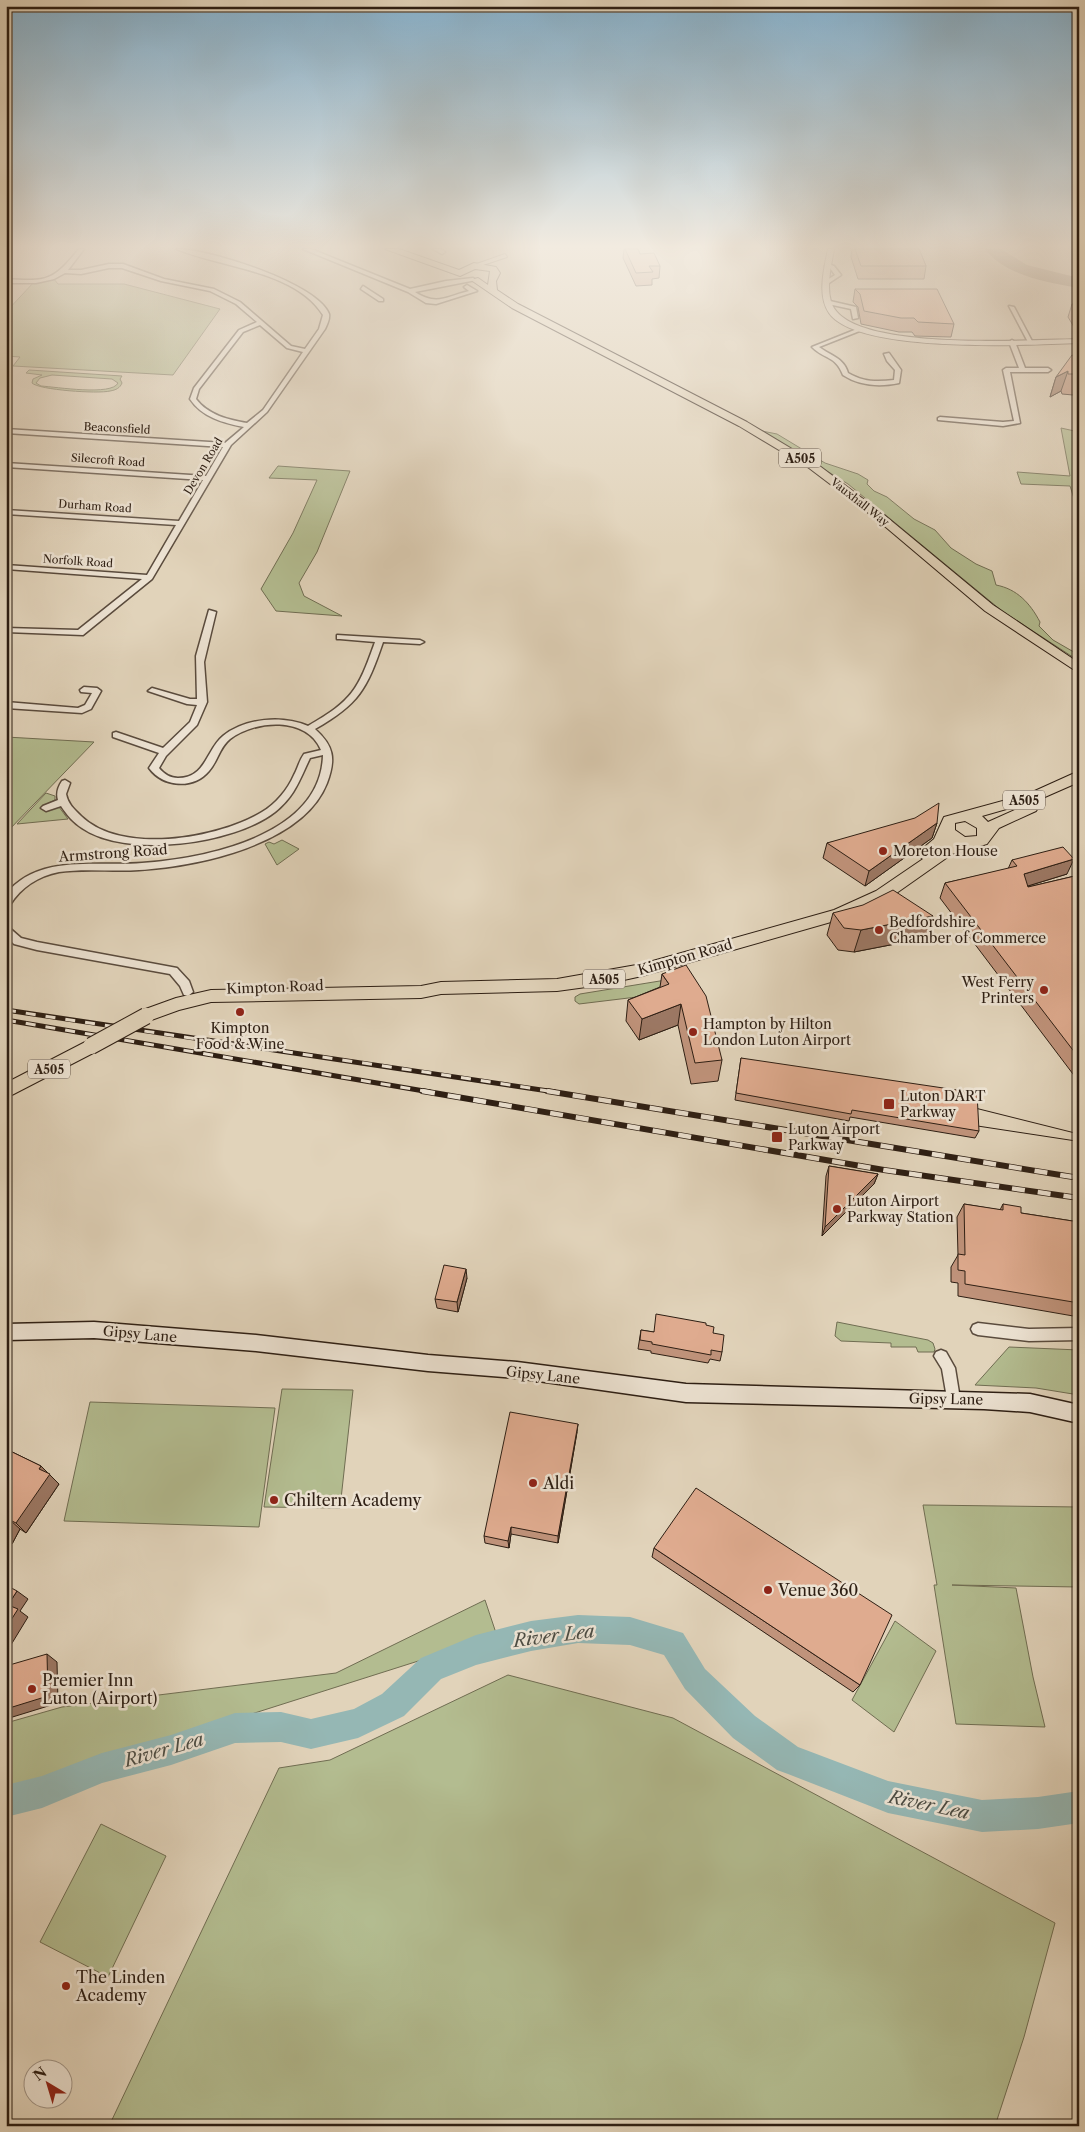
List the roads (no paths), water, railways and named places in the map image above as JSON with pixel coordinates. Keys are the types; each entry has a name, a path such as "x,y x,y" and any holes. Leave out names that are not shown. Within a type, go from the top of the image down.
{"main road":[{"name":"Vauxhall Way","path":"597,348 743,424 813,466 879,516 1008,623 1079,669"},
{"name":"A505","path":"966,816 1034,797 1079,776"},
{"name":"A505","path":"987,831 994,825 1079,786"},
{"path":"966,816 982,824 987,831 982,840 967,843 954,838 946,830 949,820 966,816"},
{"name":"Kimpton Road","path":"864,903 874,890 940,842 946,830"},
{"name":"Kimpton Road","path":"6,1091 146,1016 176,1004 211,996 421,992 441,988 557,984 601,979 803,926 839,914 882,895 947,850 967,843"},
{"name":"Kimpton Road","path":"146,1016 155,1006 188,992 212,989 422,982 441,988"},
{"name":"Gipsy Lane","path":"6,1332 94,1330 256,1343 437,1364 517,1370 686,1393 952,1399 1030,1403 1079,1414"}],"street":[{"path":"228,348 196,390 193,399 200,408 210,414 247,425"},
{"path":"292,348 307,351"},
{"name":"Devon Road","path":"6,630 80,632 149,577 209,478 227,444 272,403 309,348"},
{"path":"818,348 840,361 843,364 845,374 853,379 871,384 897,382 898,370 887,354"},
{"path":"1014,348 1022,369"},
{"path":"940,419 1003,424 1018,422 1005,373 1006,370 1048,370"},
{"name":"Beaconsfield","path":"6,431 227,444"},
{"name":"Silecroft Road","path":"6,465 209,478"},
{"name":"Durham Road","path":"6,512 182,523"},
{"name":"Norfolk Road","path":"6,567 149,577"},
{"path":"65,783 61,794 63,802 72,814 85,826 110,837 175,841 208,838 236,830 267,813 288,795 307,756 327,751 317,734 294,724 277,723 247,727 225,739 215,750 207,768 200,774 184,781 171,781 157,774 154,768 158,759 189,731 200,713 203,702 200,659 212,612"},
{"path":"340,637 420,642"},
{"path":"309,729 341,710 359,693 380,639"},
{"path":"6,705 79,711 88,707 98,691 84,690"},
{"path":"152,691 190,702 203,702"},
{"path":"116,735 166,752"},
{"name":"Armstrong Road","path":"6,902 24,882 46,872 78,867 138,867 174,863 251,844 266,838 292,821 318,794 328,770 327,751"},
{"path":"46,808 63,802"},
{"path":"6,929 18,940 37,946 173,971 185,984 188,992"},
{"path":"978,1329 1029,1335 1079,1334"},
{"path":"941,1356 948,1368 952,1399"}],"waterway":[{"name":"River Lea","path":"6,1801 42,1792 102,1768 171,1750 235,1728 281,1727 311,1734 358,1723 393,1705 431,1668 476,1650 531,1636 578,1629 630,1631 673,1643 695,1679 744,1727 788,1759 888,1797 982,1816 1038,1813 1079,1807"}],"tram line":[{"path":"971,1107 1079,1134"},
{"path":"971,1125 1076,1141"}],"railway":[{"path":"6,1010 555,1092"},
{"path":"6,1020 430,1092"},
{"path":"422,1091 884,1170 1079,1198"},
{"path":"547,1091 1079,1178"}],"place":[{"name":"Moreton House","path":"883,851"},
{"name":"Bedfordshire Chamber of Commerce","path":"879,930"},
{"name":"West Ferry Printers","path":"1044,990"},
{"name":"Kimpton Food & Wine","path":"240,1012"},
{"name":"Hampton by Hilton London Luton Airport","path":"693,1032"},
{"name":"Luton DART Parkway","path":"889,1104"},
{"name":"Luton Airport Parkway","path":"777,1137"},
{"name":"Luton Airport Parkway Station","path":"837,1209"},
{"name":"Aldi","path":"533,1483"},
{"name":"Chiltern Academy","path":"274,1500"},
{"name":"Venue 360","path":"768,1590"},
{"name":"Premier Inn Luton (Airport)","path":"32,1689"},
{"name":"The Linden Academy","path":"66,1986"}]}
